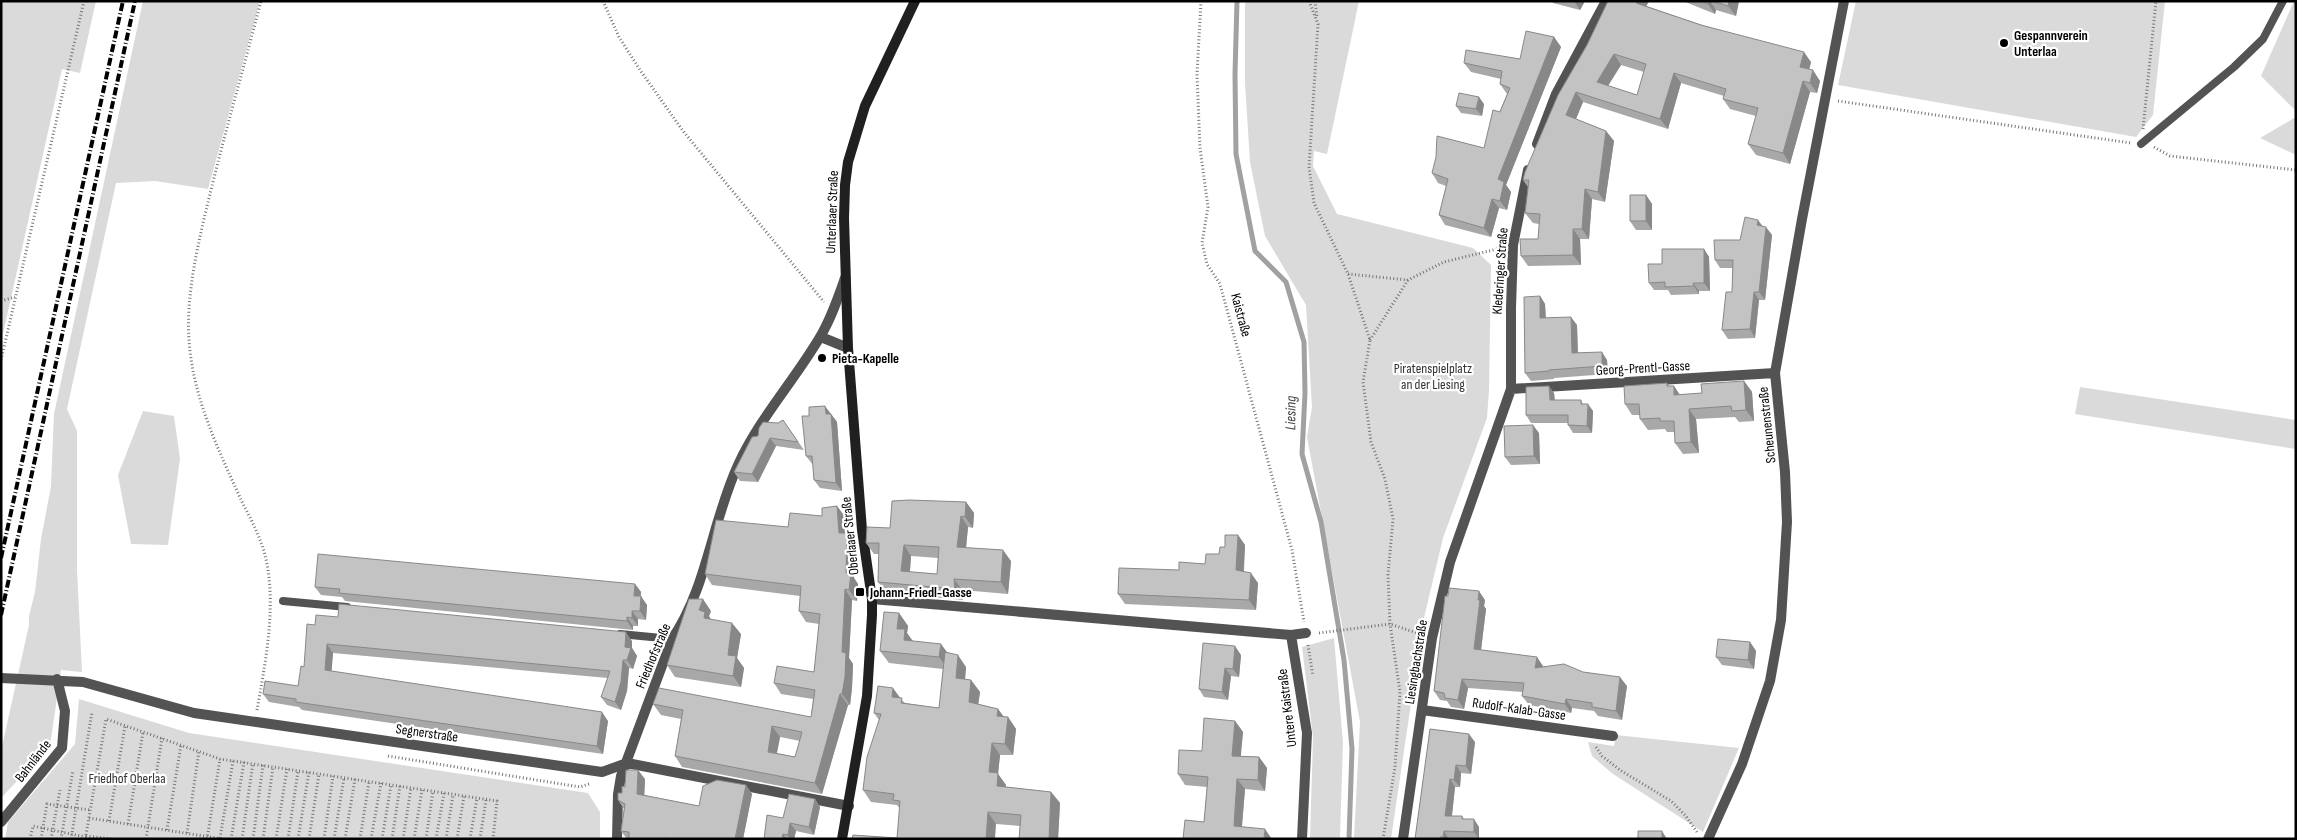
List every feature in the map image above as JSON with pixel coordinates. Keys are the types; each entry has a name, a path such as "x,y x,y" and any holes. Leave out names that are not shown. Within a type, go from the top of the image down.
{"main road":[{"name":"Unterlaaer Straße","path":"848,348 844,218 848,162 859,124 875,81 915,1"},
{"name":"Oberlaaer Straße","path":"842,839 867,696 872,599 862,530 848,348"}],"street":[{"name":"Klederinger Straße","path":"1474,494 1512,389 1510,308 1513,244 1532,158 1556,94 1606,1"},
{"name":"Scheunenstraße","path":"1708,839 1742,764 1770,681 1781,620 1787,522 1785,472 1775,373 1802,219 1844,1"},
{"name":"Friedhofstraße","path":"616,839 618,794 627,763 672,639 681,626 698,584 723,503 743,453 820,337 833,312 845,278"},
{"path":"820,337 848,348"},
{"name":"Georg-Prentl-Gasse","path":"1512,389 1775,373"},
{"name":"Liesingbachstraße","path":"1403,839 1432,638 1450,562 1474,494"},
{"path":"872,599 1291,635 1310,633"},
{"name":"Untere Kaistraße","path":"1291,635 1306,733 1302,839"},
{"name":"Segnerstraße","path":"1,678 57,679 83,682 194,713 602,772 627,763"},
{"name":"Bahnlände","path":"1,822 62,748 65,712 57,679"},
{"name":"Rudolf-Kalab-Gasse","path":"1422,710 1613,736"},
{"path":"627,763 849,806"}],"lane":[{"path":"2141,144 2234,67 2262,39 2283,1"},
{"path":"283,601 351,607"},
{"path":"614,633 672,639"}],"path":[{"path":"1,360 84,1"},
{"path":"255,722 263,677 270,600 268,572 262,545 210,429 195,385 189,340 190,297 201,232 261,1"},
{"path":"604,1 619,37 683,131 833,312"},
{"name":"Kaistraße","path":"1201,1 1197,74 1200,148 1208,207 1202,243 1207,264 1220,284 1292,550 1310,633"},
{"path":"1308,1 1318,24"},
{"path":"1315,1 1318,24 1309,166 1314,203 1348,274 1370,340"},
{"path":"2141,144 2156,1"},
{"path":"1826,99 2141,144 2151,146 2170,156 2296,170"},
{"path":"1383,839 1395,767 1400,692 1390,624 1388,575 1393,519 1385,479 1371,442 1364,382 1370,340 1408,280 1444,262 1513,244"},
{"path":"1348,274 1408,280"},
{"path":"1,301 15,296"},
{"path":"1310,633 1370,628 1390,624 1432,638"},
{"path":"71,837 92,712"},
{"path":"86,837 106,719 220,759 496,801 493,839"},
{"path":"109,821 125,726"},
{"path":"128,824 143,732"},
{"path":"1586,732 1602,756 1620,770 1638,778 1650,789 1671,800 1685,815 1702,839"},
{"path":"146,839 162,738"},
{"path":"167,830 181,745"},
{"path":"187,833 199,751"},
{"path":"382,755 580,786 592,784"},
{"path":"207,838 220,759"},
{"path":"89,818 222,839 234,761"},
{"path":"231,839 244,762"},
{"path":"242,839 253,764"},
{"path":"253,839 263,765"},
{"path":"263,839 274,767"},
{"path":"276,839 287,769"},
{"path":"62,839 73,770"},
{"path":"288,839 298,770"},
{"path":"298,839 309,772"},
{"path":"309,839 319,774"},
{"path":"324,839 333,776"},
{"path":"334,839 344,778"},
{"path":"345,839 355,779"},
{"path":"360,839 369,782"},
{"path":"371,839 380,783"},
{"path":"382,839 391,785"},
{"path":"392,839 400,786"},
{"path":"403,839 411,788"},
{"path":"51,839 60,790"},
{"path":"414,839 422,790"},
{"path":"426,839 433,791"},
{"path":"436,839 444,793"},
{"path":"446,839 453,795"},
{"path":"457,839 464,796"},
{"path":"470,839 476,798"},
{"path":"480,839 486,800"},
{"path":"41,839 47,804 90,810"},
{"path":"30,839 32,826 63,833 71,837 110,839"}],"green space":[{"path":"1,1 96,1 80,73 62,69 1,343"},
{"path":"143,1 260,1 208,189 155,181 116,183 67,409 77,431 77,570 82,672 61,670 50,746 1,798 1,751 29,625 41,539 51,486 54,414"},
{"name":"Piratenspielplatz an der Liesing","path":"1245,1 1359,1 1327,154 1314,151 1313,166 1337,214 1473,248 1491,265 1487,418 1443,538 1423,622 1391,839 1354,839 1360,722 1307,437 1312,407 1306,305 1265,236 1250,162 1245,83"},
{"name":"Gespannverein Unterlaa","path":"1856,1 2165,1 2153,115 2136,137 1838,85"},
{"path":"2294,1 2296,1 2296,111 2261,76"},
{"path":"2296,117 2296,155 2260,138"},
{"path":"2080,387 2296,420 2296,449 2075,414"},
{"path":"143,411 174,416 180,459 168,545 131,544 118,475"},
{"path":"1334,638 1343,743 1340,839 1310,839 1313,737 1302,647"},
{"name":"Friedhof Oberlaa","path":"79,699 189,733 588,793 600,812 600,839 5,839 8,822 75,744"},
{"path":"1616,735 1739,748 1703,832 1613,774 1592,756 1588,742 1614,746"}],"building":[{"path":"1608,1 1637,1 1636,3 1701,25 1804,52 1800,67 1813,70 1810,83 1803,81 1783,153 1748,144 1758,108 1723,99 1726,89 1674,73 1660,119 1576,92 1566,115 1606,131 1598,192 1585,189 1582,229 1573,229 1573,255 1521,256 1520,239 1538,239 1540,214 1525,213 1529,180 1523,180 1525,172 1558,95 1587,45","holes":["1614,54 1646,64 1637,95 1597,82"]},
{"path":"1712,1 1729,1 1728,6"},
{"path":"1526,31 1554,37 1498,179 1504,182 1500,201 1492,199 1484,228 1439,215 1448,179 1432,173 1436,157 1437,136 1484,148 1493,110 1500,112 1510,88 1500,84 1502,71 1464,63 1466,50 1520,59"},
{"path":"1459,93 1479,97 1476,109 1456,106"},
{"path":"1630,195 1646,195 1646,221 1630,221"},
{"path":"1745,217 1758,220 1757,225 1766,227 1759,292 1754,292 1750,329 1722,330 1726,292 1732,292 1733,260 1715,260 1714,240 1740,240"},
{"path":"1662,249 1704,249 1704,283 1693,283 1694,286 1665,287 1665,282 1649,283 1648,264 1662,264"},
{"path":"1540,296 1540,318 1571,317 1572,353 1602,352 1602,366 1525,373 1524,297"},
{"path":"1744,381 1746,410 1732,411 1731,406 1689,409 1691,442 1675,443 1674,421 1660,421 1660,418 1640,419 1639,404 1625,404 1624,386 1667,383 1667,386 1674,386 1674,395 1702,393 1701,384"},
{"path":"1549,386 1550,400 1581,400 1581,404 1588,404 1587,426 1568,425 1568,415 1526,415 1526,387"},
{"path":"825,406 826,414 831,414 836,483 814,480 812,456 806,456 802,416 809,416 809,407"},
{"path":"783,420 798,442 770,438 752,474 734,472 752,437 758,436 759,428 763,422 778,423"},
{"path":"1533,425 1534,456 1505,457 1504,426"},
{"path":"892,501 966,502 965,517 961,516 957,547 1003,550 1001,582 954,579 955,589 878,582 879,543 866,543 867,527 890,528","holes":["904,545 939,547 937,574 901,571"]},
{"path":"837,506 839,533 847,533 846,573 851,574 849,590 845,589 842,652 846,653 845,677 842,694 840,694 815,783 675,756 683,710 653,704 659,688 811,717 815,690 774,683 777,666 814,672 820,614 799,611 801,586 705,574 716,520 788,527 790,513 822,516 822,508","holes":["772,726 802,732 795,757 768,752"]},
{"path":"1225,535 1238,535 1236,570 1251,573 1249,600 1118,594 1119,568 1179,570 1179,562 1205,564 1206,554 1219,554 1220,547 1225,547"},
{"path":"318,554 635,584 634,596 641,596 640,611 632,611 632,618 627,617 627,621 339,593 340,589 315,587"},
{"path":"1449,588 1479,591 1478,600 1480,600 1474,649 1537,657 1535,668 1564,664 1583,672 1620,677 1616,711 1592,707 1592,703 1566,699 1565,704 1522,696 1524,683 1462,679 1458,700 1445,698 1444,693 1434,691 1445,596 1448,596"},
{"path":"689,599 703,599 699,610 705,612 704,618 732,623 728,655 736,656 733,676 667,665"},
{"path":"339,604 626,632 625,647 631,648 627,660 623,660 621,682 615,702 601,697 610,671 327,644 325,670 602,712 597,746 296,702 296,699 263,694 265,681 298,686 301,666 304,667 307,624 315,625 316,615 338,617"},
{"path":"884,612 899,613 897,629 905,629 904,640 941,644 939,657 880,651"},
{"path":"1718,639 1750,642 1748,660 1716,657"},
{"path":"1203,643 1235,646 1233,669 1225,668 1222,692 1199,689"},
{"path":"945,652 958,655 956,678 971,680 969,702 998,709 997,716 1008,717 1005,744 992,743 989,772 998,773 997,786 1051,792 1049,839 1019,839 1021,815 988,812 986,839 852,839 853,835 897,838 900,801 893,800 894,794 863,790 867,757 881,714 874,713 878,686 893,688 892,697 902,698 901,703 939,708"},
{"path":"1204,718 1235,721 1232,756 1259,757 1258,780 1237,779 1234,826 1265,829 1264,839 1183,839 1185,820 1204,822 1208,777 1178,774 1179,750 1202,751"},
{"path":"1430,729 1469,734 1466,766 1456,765 1454,780 1450,779 1445,816 1462,816 1462,819 1474,819 1474,832 1444,831 1443,837 1440,837 1440,839 1415,839"},
{"path":"626,770 638,770 637,794 699,806 703,786 717,780 746,785 735,839 629,839 629,832 621,831 625,804 618,800 618,793 622,793 622,786 625,787"},
{"path":"789,794 815,799 809,827 790,823 788,835 783,834 782,839 764,839 767,815 783,818"},
{"path":"1638,831 1662,831 1662,839 1638,839"}],"waterway":[{"name":"Liesing","path":"1237,1 1235,74 1236,154 1255,251 1286,282 1304,342 1305,393 1302,454 1321,522 1344,660 1352,749 1349,839"}],"railway":[{"path":"1,558 123,1"},
{"path":"1,615 135,1"}],"place":[{"name":"Gespannverein Unterlaa","path":"2004,43"},
{"name":"Pieta-Kapelle","path":"822,358"},
{"name":"Johann-Friedl-Gasse","path":"860,592"}]}
